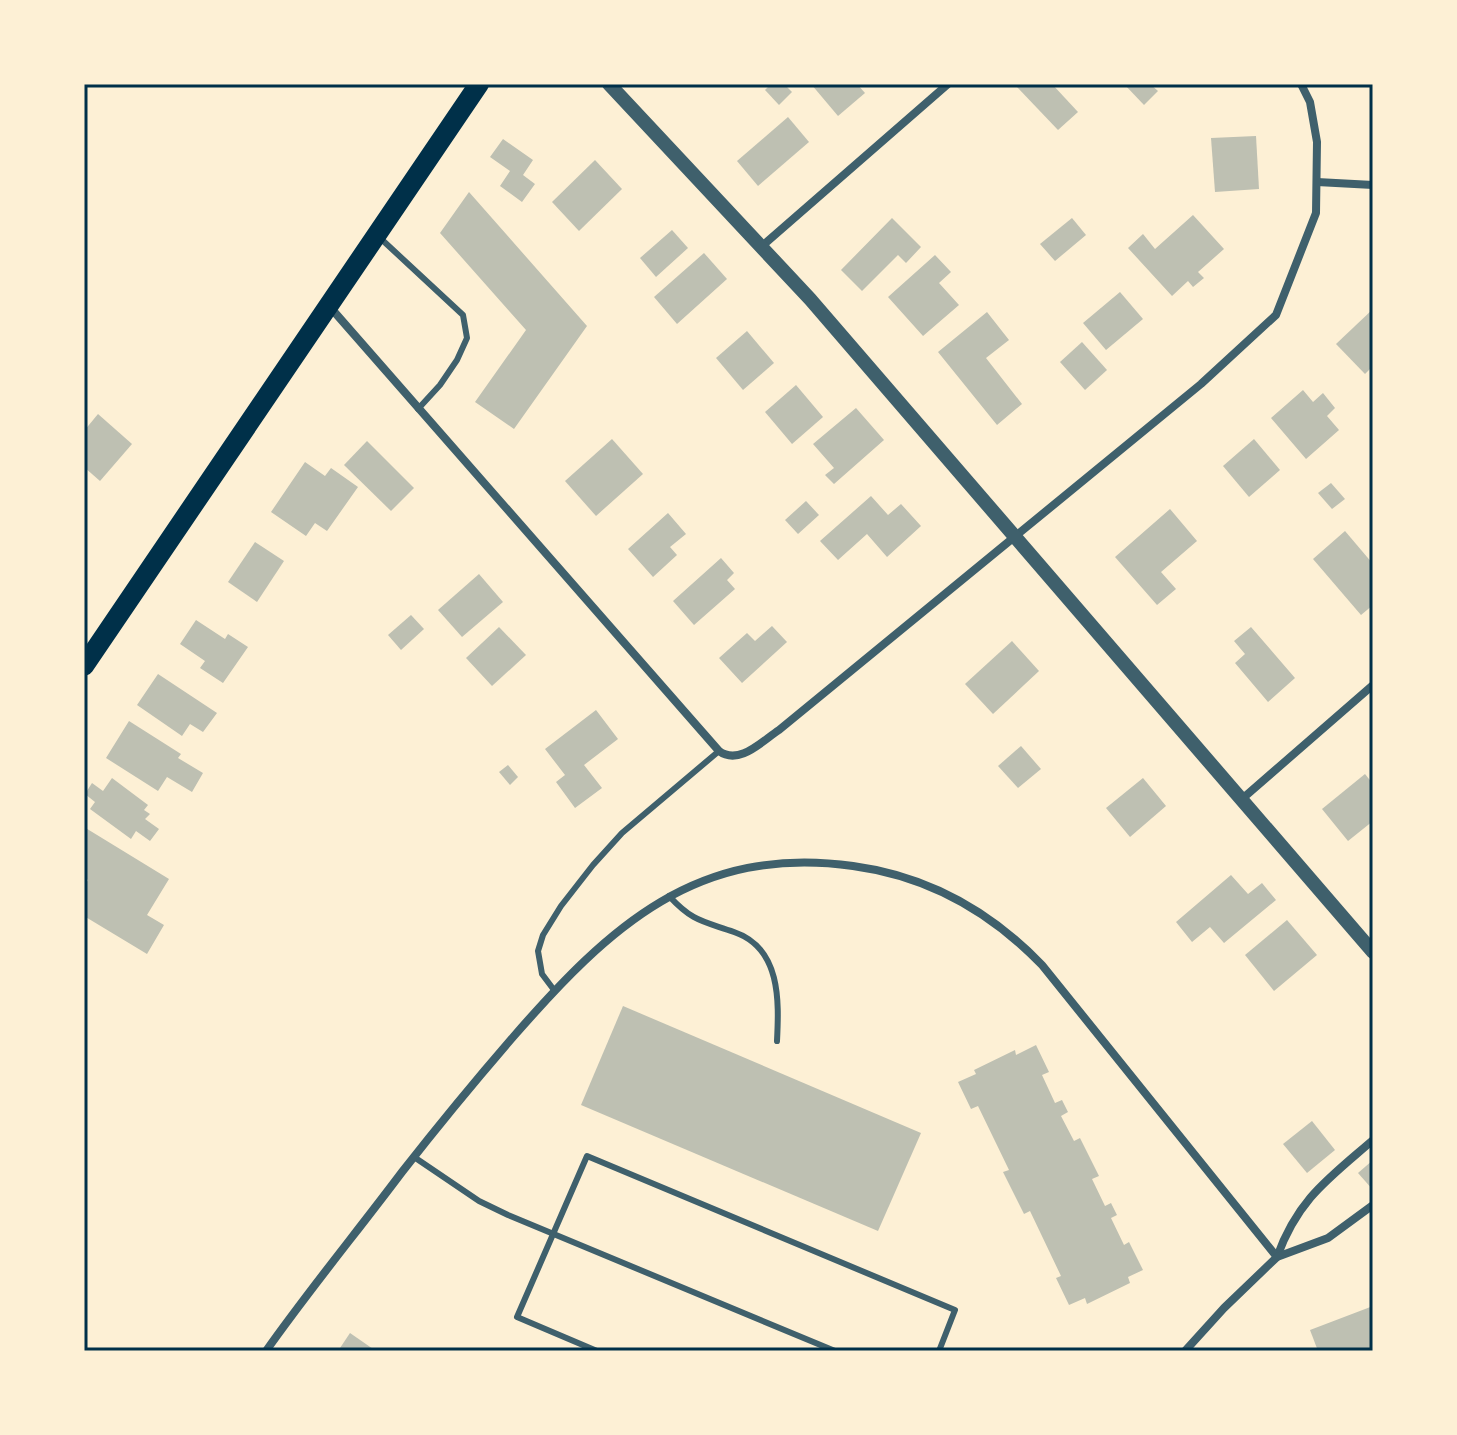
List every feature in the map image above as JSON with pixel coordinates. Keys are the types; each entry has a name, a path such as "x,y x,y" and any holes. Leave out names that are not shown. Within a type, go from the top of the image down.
{"main road":[{"path":"84,666 479,84"}],"street":[{"path":"609,84 810,299 1373,952"},
{"path":"761,247 948,84"},
{"path":"330,307 719,751 726,756 738,756 779,730 1201,384 1276,315 1316,213 1317,142 1310,102 1301,84"},
{"path":"1317,182 1373,185"},
{"path":"1242,799 1373,685"},
{"path":"266,1351 445,1116 554,990 602,943 669,896 704,880 741,868 785,861 892,873 942,890 1011,935 1042,965 1277,1257"},
{"path":"1277,1257 1285,1234 1300,1208 1373,1140"},
{"path":"1185,1351 1277,1257 1328,1238 1373,1205"}],"lane":[{"path":"377,235 463,315 467,338 457,360 418,409"},
{"path":"554,990 542,974 538,951 543,935 561,906 614,841 719,751"},
{"path":"669,896 689,916 743,935 761,950 778,992 777,1041"},
{"path":"597,1351 517,1317 587,1156 955,1310 939,1351"},
{"path":"414,1157 479,1201 553,1235 835,1351"}],"building":[{"path":"771,84 784,84 792,92 779,105 765,90"},
{"path":"811,84 857,84 865,93 838,116"},
{"path":"1020,84 1052,84 1078,112 1058,130 1017,87"},
{"path":"1124,84 1150,84 1158,91 1144,105"},
{"path":"788,117 809,142 758,186 737,161"},
{"path":"1256,136 1259,189 1215,192 1211,138"},
{"path":"503,139 533,160 523,175 535,184 522,202 500,186 510,171 490,157"},
{"path":"595,160 622,189 579,231 552,202"},
{"path":"469,192 587,326 514,429 475,402 526,330 440,233"},
{"path":"1193,215 1224,249 1198,272 1204,278 1193,287 1188,281 1172,296 1128,248 1143,234 1155,249"},
{"path":"892,218 921,247 906,263 898,255 862,291 841,270"},
{"path":"1072,218 1086,235 1055,261 1040,244"},
{"path":"672,230 688,248 656,277 640,258"},
{"path":"704,253 727,279 677,324 654,297"},
{"path":"935,255 951,272 939,283 959,305 923,336 888,297"},
{"path":"1120,292 1143,319 1106,350 1083,323"},
{"path":"1373,309 1373,366 1365,374 1336,344"},
{"path":"987,312 1009,340 986,358 1022,404 997,425 938,352"},
{"path":"747,331 774,363 743,390 716,358"},
{"path":"1082,342 1107,370 1085,390 1060,362"},
{"path":"796,385 823,417 792,444 765,412"},
{"path":"1303,390 1313,402 1323,393 1335,408 1327,416 1339,430 1306,459 1271,418"},
{"path":"856,408 884,440 834,484 825,475 834,468 813,444"},
{"path":"98,414 132,444 100,481 84,467 84,431"},
{"path":"612,439 643,474 596,516 565,481"},
{"path":"1254,439 1280,470 1249,497 1223,466"},
{"path":"367,441 414,488 391,511 344,465"},
{"path":"305,462 325,476 331,468 358,487 327,531 315,523 306,536 271,512"},
{"path":"1331,483 1345,499 1332,509 1318,493"},
{"path":"871,496 888,515 901,504 921,526 887,557 867,534 838,560 820,541"},
{"path":"806,501 819,515 798,534 785,520"},
{"path":"1170,509 1197,541 1161,572 1176,589 1157,605 1115,557"},
{"path":"668,513 686,534 670,547 677,555 653,577 628,549"},
{"path":"1345,531 1373,564 1373,605 1361,615 1313,559"},
{"path":"255,542 284,561 257,602 228,582"},
{"path":"721,558 734,573 727,580 735,589 694,625 673,601"},
{"path":"479,574 503,602 462,637 438,610"},
{"path":"411,615 424,629 401,650 388,635"},
{"path":"196,620 225,639 228,634 248,647 223,683 200,668 205,661 180,644"},
{"path":"772,626 787,642 742,683 719,658 747,633 755,641"},
{"path":"499,627 526,655 492,686 466,658"},
{"path":"1251,627 1295,678 1268,702 1235,663 1245,654 1234,641"},
{"path":"1012,641 1039,671 993,714 965,684"},
{"path":"158,674 217,713 203,732 190,724 182,736 137,705"},
{"path":"596,710 618,739 584,765 602,788 575,808 556,782 565,775 545,749"},
{"path":"129,721 181,754 178,758 203,773 192,792 167,777 158,791 106,758"},
{"path":"1021,746 1041,769 1018,788 998,766"},
{"path":"508,765 518,777 510,785 499,772"},
{"path":"1365,774 1373,784 1373,821 1348,841 1322,809"},
{"path":"112,778 148,805 144,810 150,814 145,819 159,829 150,841 136,831 131,839 90,809 95,802 85,794 92,783 103,791"},
{"path":"1143,778 1166,806 1130,837 1106,808"},
{"path":"84,827 169,879 147,915 164,925 147,954 84,916 84,887 88,880 84,877"},
{"path":"1231,875 1248,894 1262,883 1276,900 1224,943 1210,927 1192,942 1176,922"},
{"path":"1287,920 1317,955 1274,991 1245,955"},
{"path":"623,1006 921,1133 878,1231 581,1105"},
{"path":"1036,1045 1049,1072 1042,1075 1055,1103 1062,1100 1068,1112 1061,1116 1074,1141 1080,1138 1099,1176 1092,1179 1105,1206 1111,1203 1117,1215 1111,1218 1124,1245 1129,1242 1143,1270 1128,1277 1130,1283 1087,1304 1085,1298 1069,1305 1056,1278 1061,1276 1030,1211 1024,1214 1003,1172 1009,1170 978,1106 971,1109 958,1082 976,1074 974,1070 1015,1050 1016,1055"},
{"path":"1312,1121 1335,1150 1307,1173 1283,1144"},
{"path":"1373,1160 1373,1190 1358,1173"},
{"path":"1373,1306 1373,1351 1318,1351 1310,1330"},
{"path":"350,1333 376,1351 338,1351"}]}
